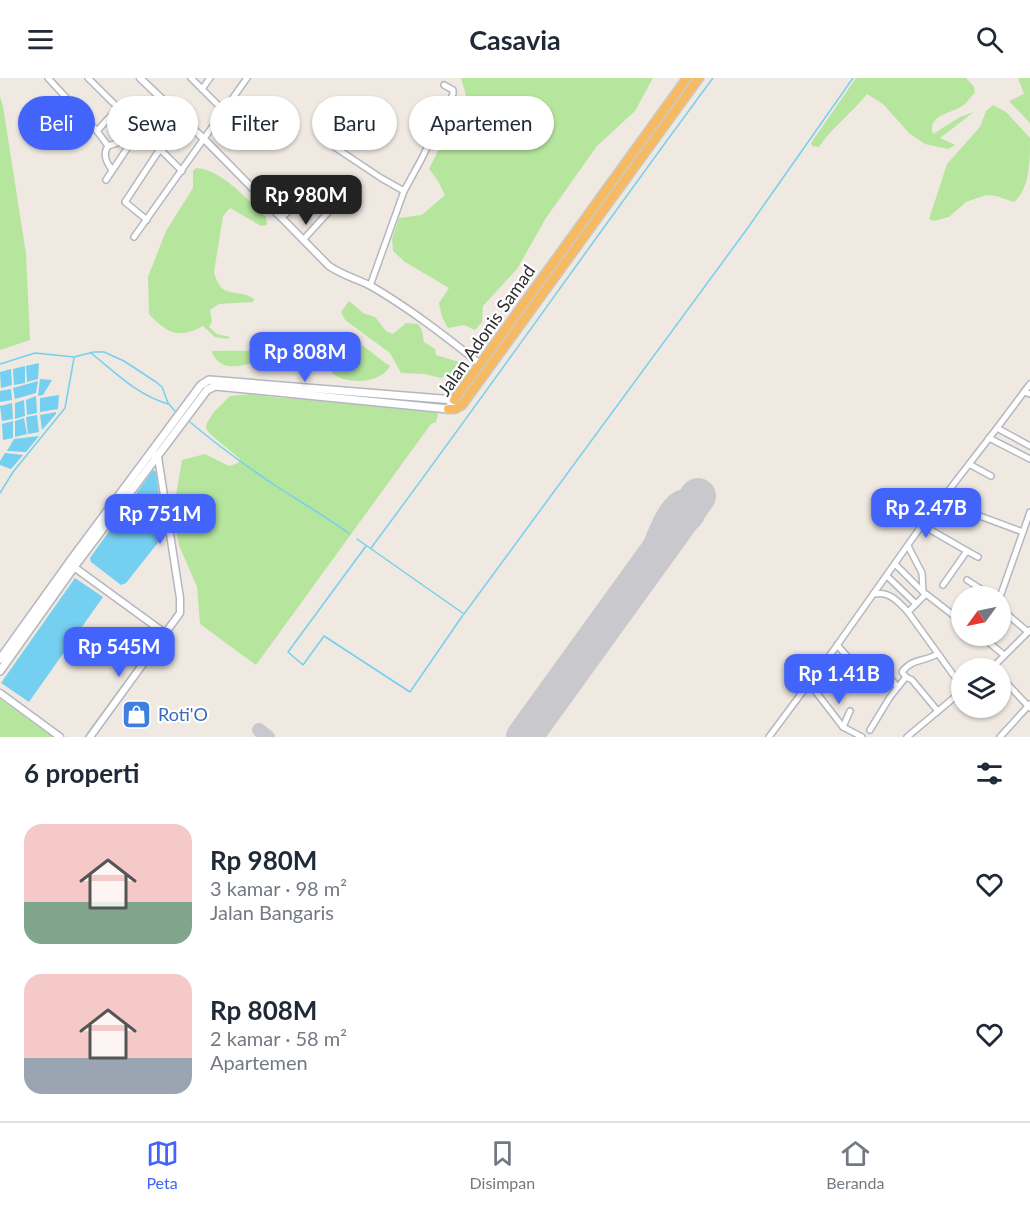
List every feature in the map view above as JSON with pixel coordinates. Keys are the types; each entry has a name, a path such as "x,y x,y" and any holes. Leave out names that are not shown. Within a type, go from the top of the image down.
{"highway":[{"name":"Jalan Adonis Samad","path":"448,409 455,409 462,405 687,78"},
{"name":"Jalan Adonis Samad","path":"454,399 479,363 547,279 699,78"}],"main road":[{"path":"184,416 201,385 214,379 454,399"},
{"path":"0,659 151,452 207,390 215,386 448,409"},
{"name":"Jalan Adonis Samad","path":"448,409 454,399"},
{"path":"0,672 158,457 177,424"}],"street":[{"path":"48,78 107,145"},
{"path":"88,78 107,97"},
{"path":"140,78 332,268 354,280 370,285 437,330 479,363"},
{"path":"191,78 210,97"},
{"path":"202,89 210,78"},
{"path":"235,96 248,78"},
{"path":"370,285 404,191 453,94 453,90 444,85"},
{"path":"97,131 107,120"},
{"path":"134,237 210,132"},
{"path":"107,148 106,159 112,170"},
{"path":"106,180 125,150"},
{"path":"147,220 125,202 159,150"},
{"path":"161,150 182,171"},
{"path":"339,150 404,191"},
{"path":"282,217 298,203"},
{"path":"303,240 332,208"},
{"path":"769,737 922,525 1027,393 1030,384"},
{"path":"997,428 1030,446"},
{"path":"989,438 1030,459"},
{"path":"90,737 166,634 181,609 158,457 151,452"},
{"path":"969,464 991,476"},
{"path":"942,502 1023,532"},
{"path":"1004,586 1030,512"},
{"path":"922,525 978,557"},
{"path":"908,546 922,573 924,593 908,612"},
{"path":"943,585 967,551"},
{"path":"895,564 924,593 951,614"},
{"path":"75,567 166,634"},
{"path":"887,576 916,604"},
{"path":"967,580 976,586"},
{"path":"873,595 884,593 899,602 951,674"},
{"path":"1011,618 1027,633 1030,642"},
{"path":"1001,658 1027,633"},
{"path":"837,645 862,673"},
{"path":"993,646 1004,655"},
{"path":"937,654 932,658 912,662 902,672 912,680 937,710"},
{"path":"887,675 898,687"},
{"path":"870,730 906,676"},
{"path":"809,683 843,728 862,737"},
{"path":"1000,737 1029,706 1011,687"},
{"path":"0,693 60,737"},
{"path":"907,737 951,698"},
{"path":"843,728 850,711"}],"green space":[{"path":"461,78 653,78 635,111 597,146 546,218 517,269 483,306 482,322 475,330 464,325 448,328 442,317 439,303 449,288 405,262 393,251 392,239 399,218 422,215 445,195 429,169 438,150 554,150 554,96 466,96"},
{"path":"856,78 966,78 974,87 975,93 965,104 938,118 932,127 933,134 960,117 974,112 940,138 955,145 948,149 925,144 909,133 883,104 867,94 819,147 812,146 811,143"},
{"path":"1018,78 1030,78 1030,123 1009,101 1024,94"},
{"path":"0,97 26,254 30,340 0,350"},
{"path":"993,105 1006,112 1030,138 1029,165 1023,189 1014,202 986,195 966,202 949,217 934,221 929,219 947,164 980,127 986,111"},
{"path":"196,168 224,179 266,217 267,225 261,226 230,208 223,216 214,272 217,281 226,291 254,299 253,302 219,304 210,310 212,322 209,327 217,334 230,337 228,339 215,337 203,326 187,332 174,332 162,326 149,314 148,277 166,231 193,188 193,171"},
{"path":"349,301 363,313 375,317 386,331 393,334 406,323 418,324 422,330 424,342 435,349 436,355 459,362 452,374 441,378 425,374 401,373 390,353 345,320 341,312"},
{"path":"333,336 357,342 390,366 379,376 363,381 338,377 332,373 335,356 326,344 327,338"},
{"path":"280,348 287,351 290,364 286,367 267,362 229,366 217,360 212,353 212,351"},
{"path":"251,394 431,410 438,414 436,422 431,424 256,665 200,624 197,587 179,545 175,522 175,501 182,460 205,454 229,466 238,463 240,459 206,428 214,412 230,396"},
{"path":"149,648 152,650 88,737 84,737"},
{"path":"0,699 53,737 0,737"}],"water":[{"path":"39,363 38,379 27,382 26,366"},
{"path":"25,366 25,383 14,385 13,369"},
{"path":"11,369 12,385 1,388 0,372"},
{"path":"40,379 52,380 43,395 38,396"},
{"path":"38,381 36,393 15,399 13,388"},
{"path":"11,389 12,400 0,402 0,391"},
{"path":"59,395 58,409 40,412 40,398"},
{"path":"36,396 37,413 27,415 26,400"},
{"path":"24,400 25,416 15,419 15,403"},
{"path":"12,403 13,419 2,421 0,406"},
{"path":"56,412 56,414 42,430 40,415"},
{"path":"37,415 39,432 28,434 26,417"},
{"path":"24,418 27,434 15,437 15,421"},
{"path":"13,421 13,438 3,440 2,424"},
{"path":"39,436 26,452 7,451 14,439"},
{"path":"5,453 23,455 11,469 0,465"},
{"path":"153,470 156,472 164,535 126,583 121,585 91,562 90,558"},
{"path":"75,578 103,597 29,702 1,683"}],"waterway":[{"path":"371,548 713,78"},
{"path":"357,539 464,614 747,229 853,78"},
{"path":"0,364 35,353 74,357 104,352 124,361 156,382 162,387 168,403 175,411"},
{"path":"91,353 118,376 146,395 168,404"},
{"path":"0,493 13,472 65,408 74,358"},
{"path":"190,422 254,471 350,534"},
{"path":"366,546 288,652 303,665 324,636 410,692 463,615"}],"taxiway":[{"path":"638,578 664,513 681,497 695,501 699,511 696,519 691,524 677,524"},
{"path":"259,730 268,737"}],"runway":[{"path":"524,737 698,496"}],"place":[{"name":"Roti'O","path":"137,714"}]}
